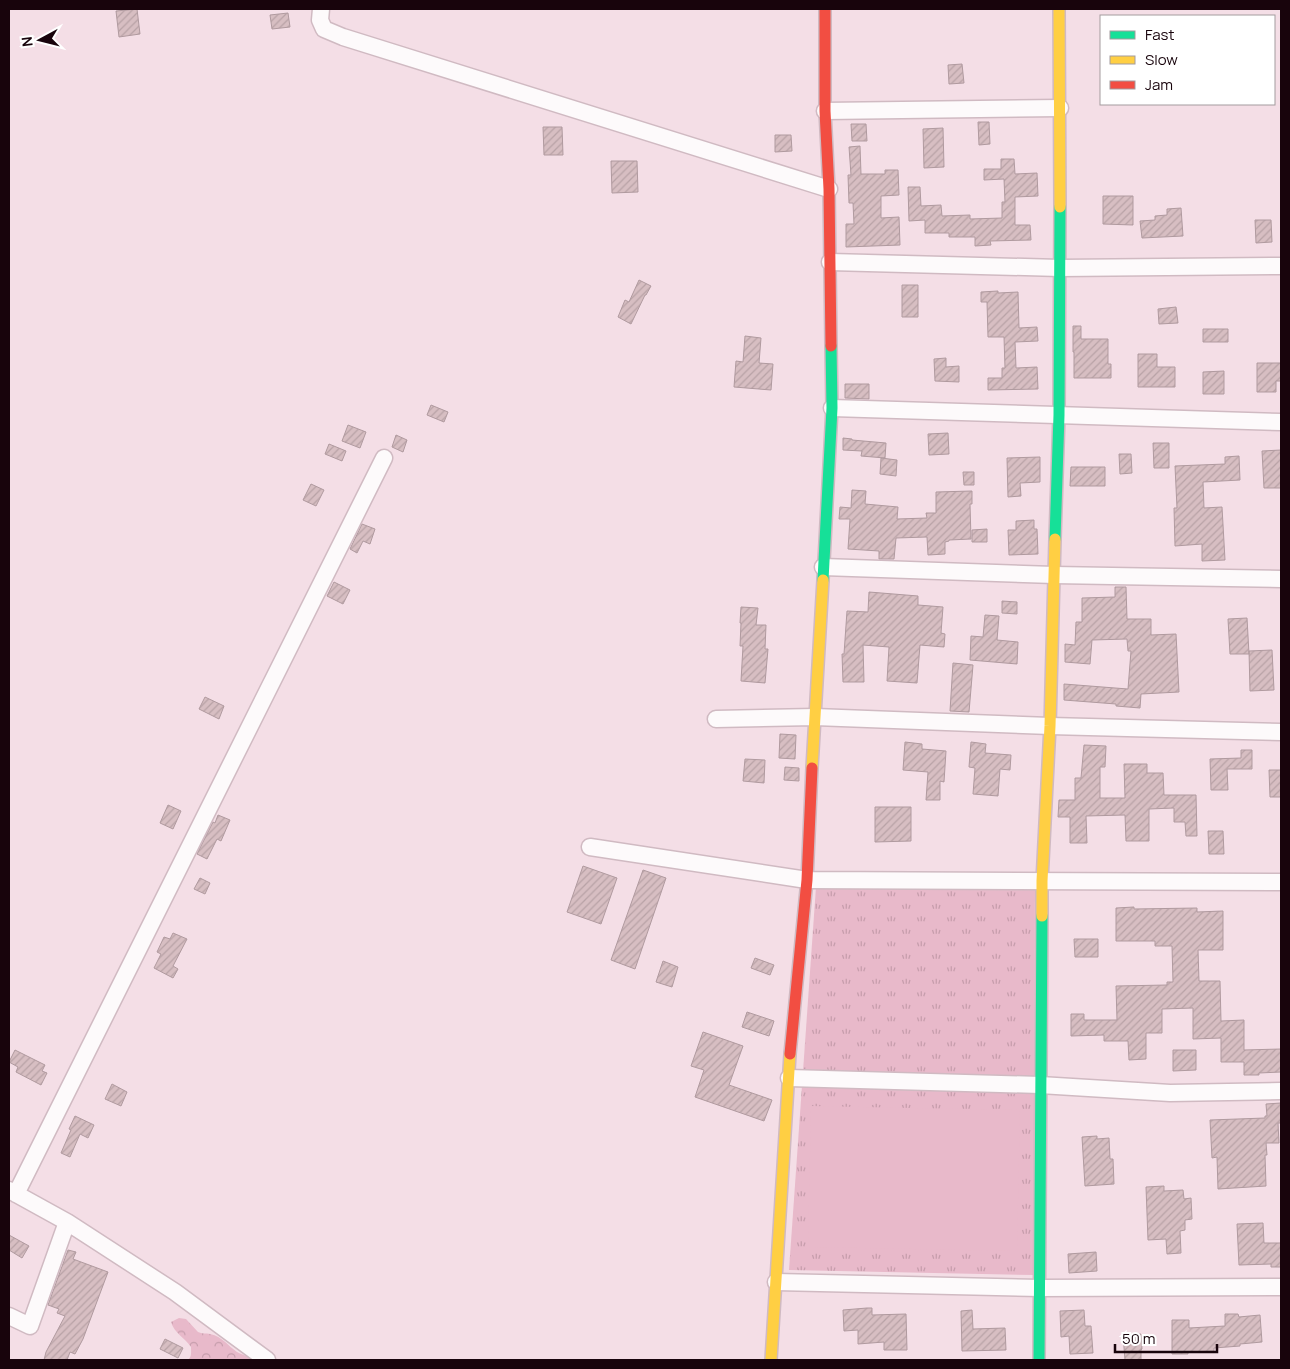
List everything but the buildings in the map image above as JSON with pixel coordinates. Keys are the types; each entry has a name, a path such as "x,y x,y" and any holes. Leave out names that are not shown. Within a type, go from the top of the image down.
{"street":[{"path":"321,9 320,20 324,30 343,37 830,189"},
{"path":"771,1360 789,1078 807,880 832,408 830,189 825,111 825,9"},
{"path":"1039,1360 1042,881 1050,726 1058,415 1060,268 1059,9"},
{"path":"825,111 1060,108"},
{"path":"830,262 1060,268 1281,266"},
{"path":"832,408 1281,422"},
{"path":"267,1360 175,1292 67,1222 12,1192 384,458"},
{"path":"823,567 1054,575 1281,579"},
{"path":"716,719 815,717 1281,732"},
{"path":"590,847 807,880 1281,882"},
{"path":"789,1078 1040,1085 1170,1094 1281,1091"},
{"path":"9,1316 30,1326 67,1222"},
{"path":"776,1282 1040,1288 1281,1286"}],"green space":[{"path":"816,887 1035,890 1034,1275 789,1270"},
{"path":"811,1106 1020,1110 1017,1251 808,1247"},
{"path":"179,1318 186,1319 198,1332 218,1337 237,1352 255,1360 188,1360 191,1356 191,1347 171,1322"}],"traffic: fast":[{"path":"1055,539 1059,415 1060,207"},
{"path":"823,580 832,408 831,346"},
{"path":"1039,1360 1042,916"}],"traffic: slow":[{"path":"1059,9 1060,207"},
{"path":"1042,916 1055,539"},
{"path":"812,768 823,580"},
{"path":"771,1360 790,1054"}],"traffic: jam":[{"path":"825,9 825,111 829,189 831,346"},
{"path":"790,1054 807,880 812,768"}]}
